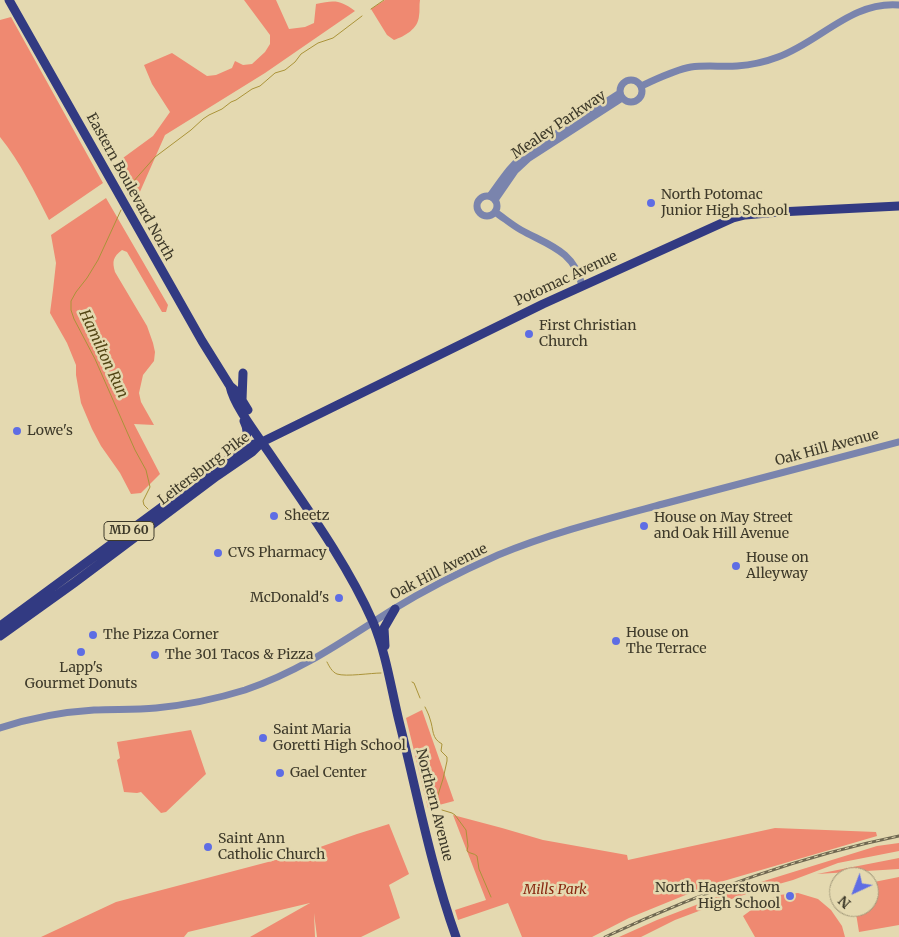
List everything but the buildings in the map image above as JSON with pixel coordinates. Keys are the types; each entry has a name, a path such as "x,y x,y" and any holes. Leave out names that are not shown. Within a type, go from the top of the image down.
{"main road":[{"name":"Eastern Boulevard North","path":"9,0 202,341 230,386 231,394 241,404 262,442"},
{"name":"Potomac Avenue","path":"262,442 497,326 739,216 778,212 899,206"},
{"path":"212,470 244,444 248,434 246,425 239,412 243,373"},
{"name":"Leitersburg Pike","path":"0,626 212,470 250,445 262,442"},
{"name":"Leitersburg Pike","path":"0,636 252,452 262,442"},
{"name":"Northern Avenue","path":"262,442 346,571 373,622 387,669 439,886 456,937"},
{"path":"387,669 384,628 395,609"}],"street":[{"path":"641,86 690,67 737,66 759,63 792,51 848,16 860,11 890,4 899,5"},
{"path":"635,80 641,86 642,94 637,101 629,102 621,96 621,86 626,81 635,80"},
{"name":"Mealey Parkway","path":"492,198 510,168 525,154 621,96"},
{"path":"485,196 492,198 497,203 495,212 492,215 481,215 477,209 478,201 485,196"},
{"path":"495,212 519,229 548,242 564,254 575,268 582,286"},
{"name":"Oak Hill Avenue","path":"0,728 65,713 156,708 225,696 261,684 299,667 328,652 395,609 466,570 501,554 549,536 595,522 899,442"}],"green space":[{"path":"244,0 276,0 289,29 305,27 314,23 316,4 337,2 355,11 265,73 165,135 135,203 112,166 153,136 170,112 152,84 144,65 172,53 207,76 216,75 232,68 235,61 243,65 252,64 265,52 270,44 270,35"},
{"path":"385,0 420,0 419,16 416,25 406,34 394,40 387,35 371,9"},
{"path":"11,17 103,183 49,220 21,167 0,137 0,20"},
{"path":"106,198 168,305 166,312 162,312 127,252 122,250 114,260 115,272 147,326 155,352 154,361 143,375 139,393 141,402 154,425 134,424 160,474 141,493 131,494 92,429 81,403 76,365 67,343 50,313 56,263 51,235"},
{"path":"422,710 454,801 428,808 406,718"},
{"path":"191,730 206,774 166,812 161,813 141,792 124,792 117,760 120,758 117,742"},
{"name":"Mills Park","path":"453,815 543,840 627,855 628,860 775,828 876,832 877,836 710,885 629,918 592,937 522,937 508,903 458,920 455,910 486,900"},
{"path":"389,824 409,874 389,885 400,918 361,937 317,937 314,913 315,937 250,937 310,903 188,932 184,937 41,937 116,902 306,852"},
{"path":"899,843 899,851 838,863 793,880 720,903 675,920 641,937 619,937 735,890 877,846"},
{"path":"899,858 899,869 879,870 879,867 853,867"},
{"path":"899,877 899,925 859,932 857,917 879,917 879,881"},
{"path":"798,893 818,899 829,908 829,917 836,917 842,926 845,937 755,937 743,916 758,905 779,895"}],"waterway":[{"name":"Hamilton Run","path":"371,9 384,0"},
{"name":"Hamilton Run","path":"128,195 132,183 155,157 203,119 260,86 275,73 285,70 301,54 318,43 333,38 362,16"},
{"name":"Hamilton Run","path":"121,210 98,260 71,301 71,310 146,470 150,487 143,501 148,509"},
{"name":"Hamilton Run","path":"327,662 332,670 341,675 381,673"},
{"name":"Hamilton Run","path":"412,682 420,698"},
{"name":"Hamilton Run","path":"425,707 430,718 434,736 442,744 441,751 447,757 437,798 439,805"},
{"name":"Hamilton Run","path":"442,810 455,815 466,830 467,851 477,856 479,869 491,897"}],"railway":[{"path":"605,937 712,891 749,878 823,854 899,836"}],"place":[{"name":"North Potomac Junior High School","path":"651,203"},
{"name":"First Christian Church","path":"529,334"},
{"name":"Lowe's","path":"17,431"},
{"name":"Sheetz","path":"274,516"},
{"name":"House on May Street and Oak Hill Avenue","path":"644,526"},
{"name":"CVS Pharmacy","path":"218,553"},
{"name":"House on Alleyway","path":"736,566"},
{"name":"McDonald's","path":"339,598"},
{"name":"The Pizza Corner","path":"93,635"},
{"name":"House on The Terrace","path":"616,641"},
{"name":"Lapp's Gourmet Donuts","path":"81,652"},
{"name":"The 301 Tacos & Pizza","path":"155,655"},
{"name":"Saint Maria Goretti High School","path":"263,738"},
{"name":"Gael Center","path":"280,773"},
{"name":"Saint Ann Catholic Church","path":"208,847"},
{"name":"North Hagerstown High School","path":"790,896"}]}
